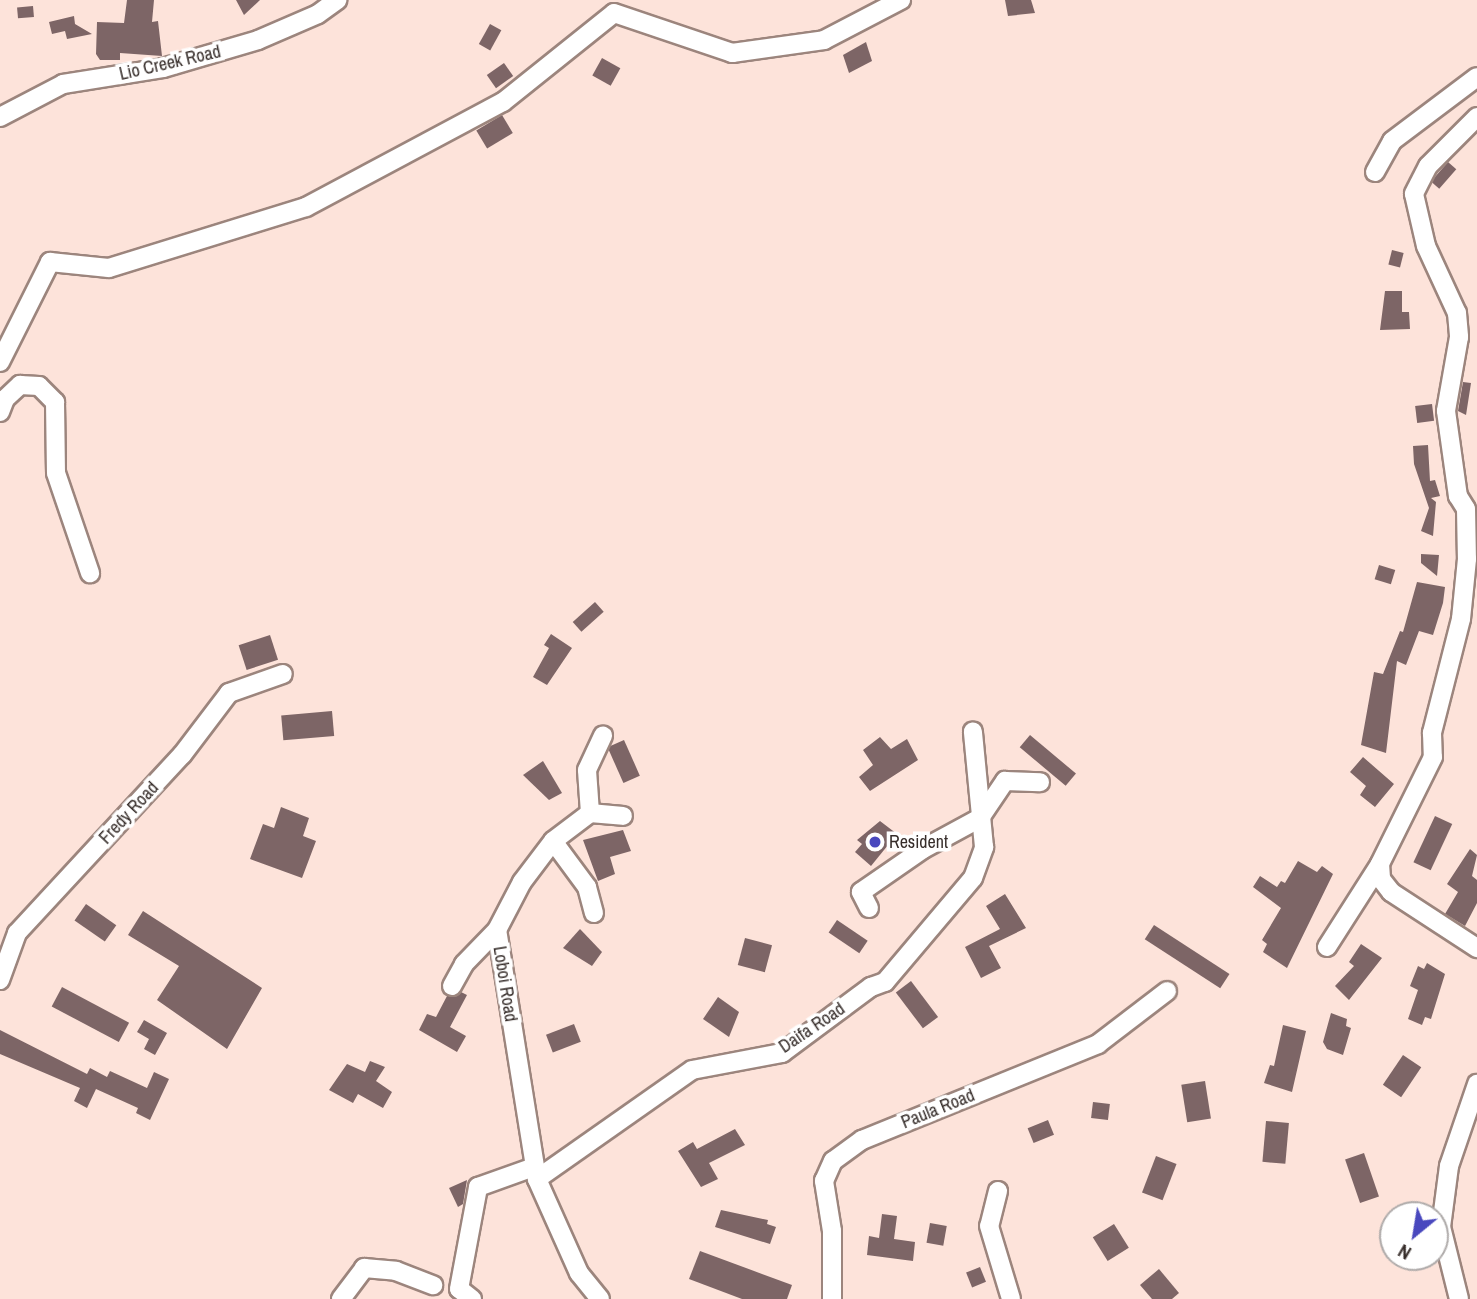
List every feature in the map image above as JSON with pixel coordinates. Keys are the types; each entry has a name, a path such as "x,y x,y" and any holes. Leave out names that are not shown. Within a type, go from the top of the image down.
{"street":[{"name":"Lio Creek Road","path":"0,117 63,83 163,68 258,40 318,14 337,0"},
{"path":"0,362 50,262 109,268 306,207 503,102 614,13 732,53 824,40 901,0"},
{"path":"1375,172 1392,141 1477,77"},
{"path":"1327,947 1380,864 1433,757 1432,733 1461,619 1466,559 1466,509 1458,496 1446,411 1459,337 1457,313 1426,246 1414,194 1428,166 1477,117"},
{"path":"0,412 5,399 20,386 39,386 55,402 56,473 73,536 90,573"},
{"name":"Fredy Road","path":"0,980 8,931 182,755 229,693 283,674"},
{"name":"Daifa Road","path":"472,1299 459,1289 478,1187 536,1173 692,1070 782,1053 871,987 885,982 973,878 984,847 974,732"},
{"path":"603,735 587,770 590,813 623,816"},
{"path":"869,908 860,892 923,849 980,818 1005,781 1040,782"},
{"name":"Loboi Road","path":"536,1173 496,930 522,882 553,841 590,813"},
{"path":"553,841 587,887 594,913"},
{"path":"1380,864 1381,879 1391,892 1477,947"},
{"path":"453,986 464,964 496,930"},
{"name":"Paula Road","path":"832,1299 832,1231 824,1181 833,1161 862,1140 1098,1044 1167,991"},
{"path":"1459,1299 1441,1227 1449,1166 1477,1084"},
{"path":"536,1173 579,1273 600,1299"},
{"path":"998,1191 989,1226 1011,1299"},
{"path":"341,1299 364,1268 396,1271 433,1285"}],"building":[{"path":"127,0 154,0 152,22 158,21 162,56 120,53 120,60 100,60 96,54 97,22 124,23"},
{"path":"236,0 260,0 244,15"},
{"path":"1005,0 1031,0 1035,13 1008,16"},
{"path":"33,6 34,17 18,18 17,7"},
{"path":"74,16 75,24 92,34 67,39 65,31 52,34 49,22"},
{"path":"490,24 501,30 490,50 479,44"},
{"path":"866,42 872,61 849,73 843,55"},
{"path":"602,58 620,68 611,86 592,75"},
{"path":"504,63 513,76 496,88 487,75"},
{"path":"502,115 513,133 487,148 476,130"},
{"path":"1448,162 1456,169 1439,189 1431,182"},
{"path":"1392,250 1404,253 1400,267 1388,265"},
{"path":"1385,291 1402,291 1402,312 1409,312 1410,329 1380,330"},
{"path":"1463,382 1471,383 1466,415 1458,411"},
{"path":"1432,404 1434,421 1417,423 1415,406"},
{"path":"1428,445 1430,481 1435,480 1440,496 1431,498 1436,502 1433,536 1421,531 1429,508 1414,464 1413,446"},
{"path":"1421,554 1439,555 1437,576 1421,563"},
{"path":"1379,565 1395,570 1391,584 1375,579"},
{"path":"1417,582 1445,587 1443,603 1433,635 1419,631 1406,665 1397,661 1386,753 1361,745 1374,672 1383,674 1400,631 1403,632"},
{"path":"595,602 604,612 581,632 573,622"},
{"path":"551,634 572,648 547,685 533,677 549,648 544,645"},
{"path":"270,635 278,660 247,670 239,645"},
{"path":"332,711 334,736 283,740 281,715"},
{"path":"1030,735 1076,774 1066,786 1020,747"},
{"path":"880,737 891,749 907,739 918,760 870,791 859,777 873,765 863,750"},
{"path":"624,740 640,776 623,783 608,747"},
{"path":"1363,757 1394,784 1375,807 1360,795 1366,786 1350,772"},
{"path":"543,761 562,793 549,800 523,775"},
{"path":"281,807 309,818 303,836 316,841 302,878 250,859 263,824 274,828"},
{"path":"1435,816 1452,824 1431,870 1413,862"},
{"name":"Resident","path":"880,821 897,834 871,866 855,852 862,844 857,840"},
{"path":"623,830 631,851 610,857 615,874 598,881 583,840"},
{"path":"1470,849 1477,855 1472,876 1477,880 1477,903 1465,926 1445,914 1458,892 1447,884"},
{"path":"1298,861 1317,872 1322,866 1333,874 1287,968 1263,952 1267,944 1262,940 1281,908 1253,887 1260,876 1277,887 1281,881 1285,883"},
{"path":"1005,894 1026,928 989,946 1001,968 981,978 965,947 1000,929 986,906"},
{"path":"86,904 116,925 105,942 75,920"},
{"path":"143,911 262,988 227,1049 157,1000 179,966 128,935"},
{"path":"837,920 868,941 859,953 829,932"},
{"path":"1154,925 1229,974 1220,988 1145,939"},
{"path":"580,929 602,952 592,966 563,948"},
{"path":"745,938 772,945 765,972 738,965"},
{"path":"1361,944 1382,958 1349,1000 1335,986 1354,966 1349,962"},
{"path":"1427,963 1445,974 1431,1019 1425,1017 1422,1025 1408,1019 1418,990 1410,986 1418,966 1424,969"},
{"path":"911,981 938,1017 923,1028 896,992"},
{"path":"62,987 129,1023 119,1042 52,1006"},
{"path":"461,992 467,995 450,1027 466,1036 457,1052 419,1030 427,1014 436,1017 447,996"},
{"path":"718,997 739,1012 729,1037 703,1019"},
{"path":"1331,1013 1347,1019 1346,1026 1351,1028 1343,1055 1327,1049 1323,1042"},
{"path":"144,1020 167,1033 155,1055 144,1049 149,1039 137,1032"},
{"path":"574,1024 581,1042 553,1052 546,1035"},
{"path":"1283,1025 1306,1031 1292,1092 1264,1083 1270,1065 1274,1066"},
{"path":"0,1030 87,1074 90,1068 107,1077 110,1071 147,1088 154,1072 169,1079 150,1120 136,1113 138,1108 96,1089 87,1108 74,1101 80,1088 0,1054"},
{"path":"1403,1055 1421,1067 1401,1097 1383,1085"},
{"path":"370,1061 385,1067 376,1081 392,1092 383,1108 358,1094 353,1103 329,1090 347,1064 365,1072"},
{"path":"1205,1081 1211,1119 1187,1122 1181,1085"},
{"path":"1093,1102 1110,1104 1108,1120 1091,1118"},
{"path":"1048,1120 1054,1135 1034,1143 1028,1128"},
{"path":"1266,1121 1289,1123 1285,1164 1262,1162"},
{"path":"735,1129 745,1145 709,1163 718,1179 701,1187 678,1151 693,1142 697,1149"},
{"path":"1364,1153 1379,1196 1360,1203 1345,1160"},
{"path":"1156,1156 1177,1164 1163,1200 1142,1192"},
{"path":"467,1180 463,1204 458,1207 449,1188"},
{"path":"721,1210 768,1220 767,1224 776,1227 770,1244 715,1227"},
{"path":"882,1214 897,1216 894,1239 915,1242 913,1261 867,1255 869,1236 879,1238"},
{"path":"930,1223 947,1226 943,1246 927,1243"},
{"path":"1114,1224 1129,1248 1108,1261 1093,1237"},
{"path":"700,1251 792,1285 787,1299 742,1299 689,1279"},
{"path":"980,1267 986,1282 972,1287 966,1273"},
{"path":"1159,1269 1179,1293 1172,1299 1152,1299 1140,1285"}],"place":[{"name":"Resident","path":"875,842"}]}
